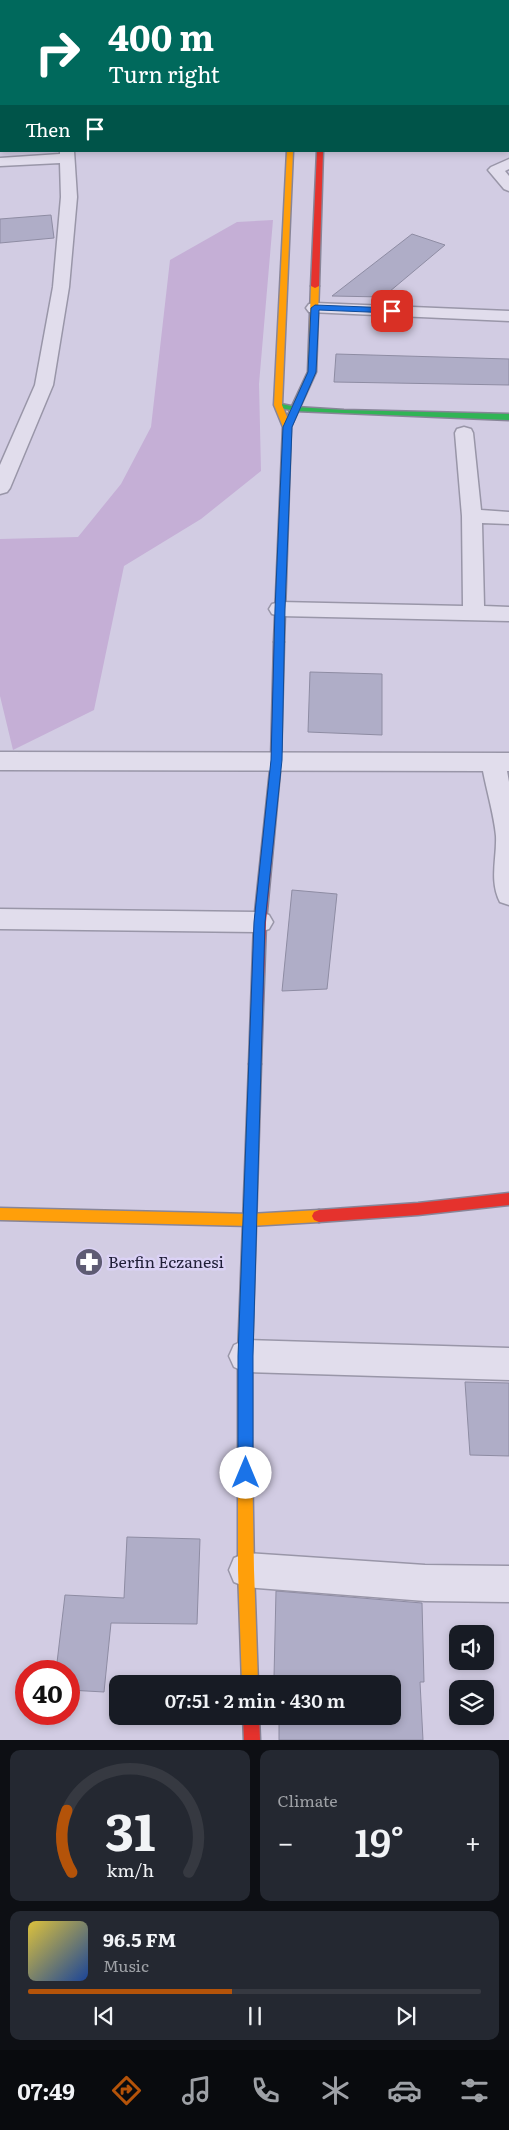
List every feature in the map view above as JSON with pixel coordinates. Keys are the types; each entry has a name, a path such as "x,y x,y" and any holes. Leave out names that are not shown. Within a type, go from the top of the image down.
{"street":[{"path":"290,152 278,405 292,427"},
{"path":"250,1675 246,1570 245,1356 260,922 276,760 280,609 292,427 296,409 312,372 320,152"},
{"path":"0,162 68,155 69,197 61,287 44,385 0,488"},
{"path":"509,163 496,170 509,186"},
{"path":"315,308 509,316"},
{"path":"278,405 296,409 509,417"},
{"path":"463,433 472,516 474,614"},
{"path":"472,516 509,518"},
{"path":"280,609 509,614"},
{"path":"0,761 501,761 508,837 506,867 509,895"},
{"path":"0,918 260,922"},
{"path":"0,1214 251,1220 418,1208 509,1199"},
{"path":"245,1356 509,1364"},
{"path":"246,1570 425,1583 509,1584"},
{"path":"251,1725 252,1740"}],"shaded area":[{"path":"273,220 259,384 261,471 201,519 124,566 94,710 13,750 0,696 0,539 78,537 121,484 151,427 170,260 237,222"}],"building":[{"path":"51,215 54,238 0,243 0,219"},
{"path":"412,234 445,245 383,297 332,296"},
{"path":"336,354 509,359 509,385 334,382"},
{"path":"310,672 382,674 382,735 308,732"},
{"path":"292,890 337,894 327,989 282,991"},
{"path":"465,1382 509,1383 509,1456 470,1455"},
{"path":"127,1537 200,1539 197,1624 111,1623 104,1692 80,1691 80,1660 57,1660 65,1595 124,1598"},
{"path":"276,1591 422,1603 424,1682 420,1682 423,1740 279,1740 279,1725 401,1725 401,1675 274,1675"}],"traffic: fast":[{"path":"279,405 296,409 344,412 509,417"},
{"path":"245,1456 245,1356 255,1064"}],"traffic: slow":[{"path":"287,427 278,405 290,152"},
{"path":"279,642 287,427 312,372 315,286"},
{"path":"0,1214 251,1220 319,1216"},
{"path":"245,1456 250,1675"}],"traffic: jam":[{"path":"315,286 320,152"},
{"path":"255,1064 260,922 276,761 279,642"},
{"path":"319,1216 418,1209 509,1199"},
{"path":"251,1725 252,1740"}],"place":[{"name":"Berfin Eczanesi","path":"89,1262"}],"route":[{"path":"246,1473 245,1356 260,922 276,760 288,427 312,372 315,308 392,311"}]}
